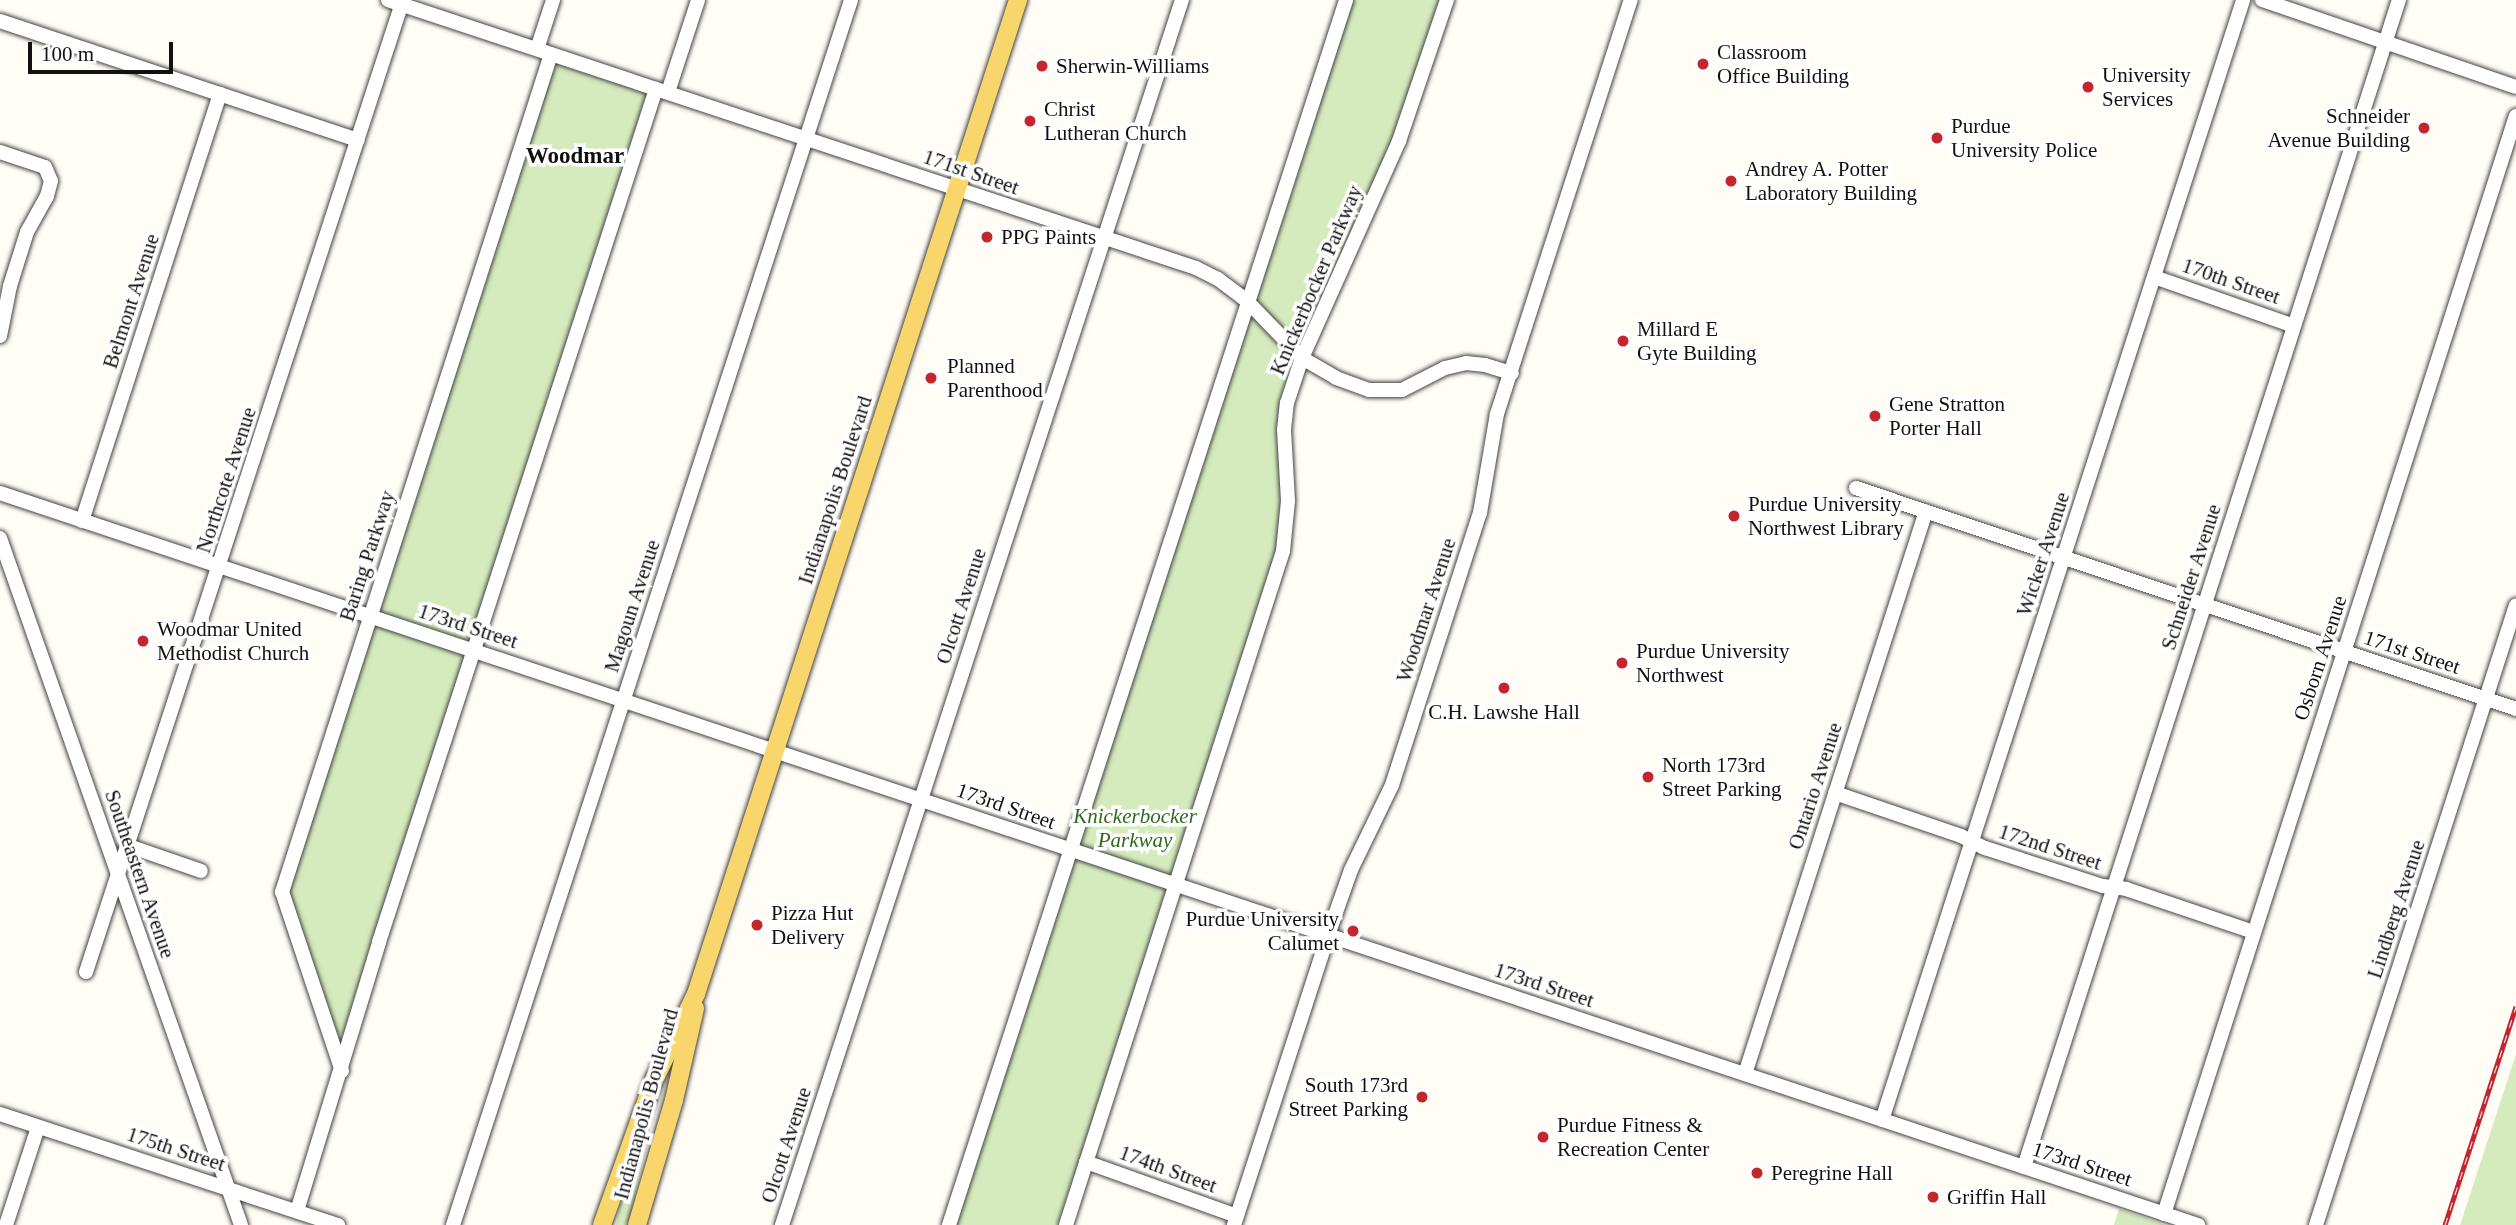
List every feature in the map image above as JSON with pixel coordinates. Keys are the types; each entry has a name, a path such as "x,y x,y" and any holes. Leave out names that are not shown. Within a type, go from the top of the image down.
{"main road":[{"name":"Indianapolis Boulevard","path":"637,1225 667,1126 696,994 1018,0"},
{"name":"Indianapolis Boulevard","path":"602,1225 640,1117 660,1068 696,994"},
{"path":"660,1068 680,1074"},
{"path":"640,1117 667,1126"}],"street":[{"name":"Baring Parkway","path":"342,1070 282,892 544,51 553,0"},
{"path":"297,1212 379,942 474,650 662,90 698,0"},
{"name":"Magoun Avenue","path":"453,1225 851,0"},
{"name":"Olcott Avenue","path":"782,1225 1182,0"},
{"path":"949,1225 1346,0"},
{"name":"Knickerbocker Parkway","path":"1066,1225 1283,551 1288,502 1284,430 1287,404 1302,358 1399,141 1447,0"},
{"name":"Woodmar Avenue","path":"1235,1220 1351,870 1392,785 1480,513 1492,433 1631,0"},
{"name":"Wicker Avenue","path":"1882,1120 2243,0"},
{"path":"2262,0 2516,87"},
{"name":"Schneider Avenue","path":"2024,1167 2399,0"},
{"name":"171st Street","path":"398,2 1195,268 1218,279 1248,302 1302,358 1336,378 1369,390 1402,390 1445,368 1466,363 1512,373"},
{"name":"Northcote Avenue","path":"86,972 358,140 398,2"},
{"path":"0,21 358,140"},
{"name":"Belmont Avenue","path":"82,521 220,94"},
{"name":"Osborn Avenue","path":"2164,1214 2516,116"},
{"path":"0,152 44,167 51,181 50,190 27,232 10,286 0,336"},
{"name":"170th Street","path":"2154,276 2294,326"},
{"name":"171st Street","path":"1856,488 2516,709"},
{"name":"173rd Street","path":"0,494 2198,1225"},
{"name":"Ontario Avenue","path":"1745,1074 1926,511"},
{"name":"Southeastern Avenue","path":"0,538 242,1225"},
{"name":"Lindberg Avenue","path":"2316,1225 2516,606"},
{"name":"172nd Street","path":"1835,793 1972,841 2254,932"},
{"path":"129,846 201,870"},
{"name":"175th Street","path":"0,1114 338,1225"},
{"path":"6,1225 38,1127"},
{"name":"174th Street","path":"1086,1162 1235,1220"}],"green space":[{"name":"Knickerbocker Parkway","path":"1351,0 1443,0 1391,162 1291,373 1276,555 1059,1225 952,1225"},
{"path":"553,62 650,94 346,1032 337,1035 286,895"},
{"path":"2516,1054 2516,1225 2460,1225"},
{"path":"643,1133 650,1137 637,1183 632,1220 630,1225 616,1225 627,1171"},
{"path":"2119,1209 2165,1225 2114,1225"}],"railway":[{"path":"2445,1225 2516,1006"}],"place":[{"name":"Classroom Office Building","path":"1703,64"},
{"name":"Sherwin-Williams","path":"1042,66"},
{"name":"University Services","path":"2088,87"},
{"name":"Christ Lutheran Church","path":"1030,121"},
{"name":"Schneider Avenue Building","path":"2424,128"},
{"name":"Purdue University Police","path":"1937,138"},
{"name":"Andrey A. Potter Laboratory Building","path":"1731,181"},
{"name":"PPG Paints","path":"987,237"},
{"name":"Millard E Gyte Building","path":"1623,341"},
{"name":"Planned Parenthood","path":"931,378"},
{"name":"Gene Stratton Porter Hall","path":"1875,416"},
{"name":"Purdue University Northwest Library","path":"1734,516"},
{"name":"Woodmar United Methodist Church","path":"143,641"},
{"name":"Purdue University Northwest","path":"1622,663"},
{"name":"C.H. Lawshe Hall","path":"1504,688"},
{"name":"North 173rd Street Parking","path":"1648,777"},
{"name":"Pizza Hut Delivery","path":"757,925"},
{"name":"Purdue University Calumet","path":"1353,931"},
{"name":"South 173rd Street Parking","path":"1422,1097"},
{"name":"Purdue Fitness & Recreation Center","path":"1543,1137"},
{"name":"Peregrine Hall","path":"1757,1173"},
{"name":"Griffin Hall","path":"1933,1197"}],"district":[{"name":"Woodmar","path":"575,156"}]}
